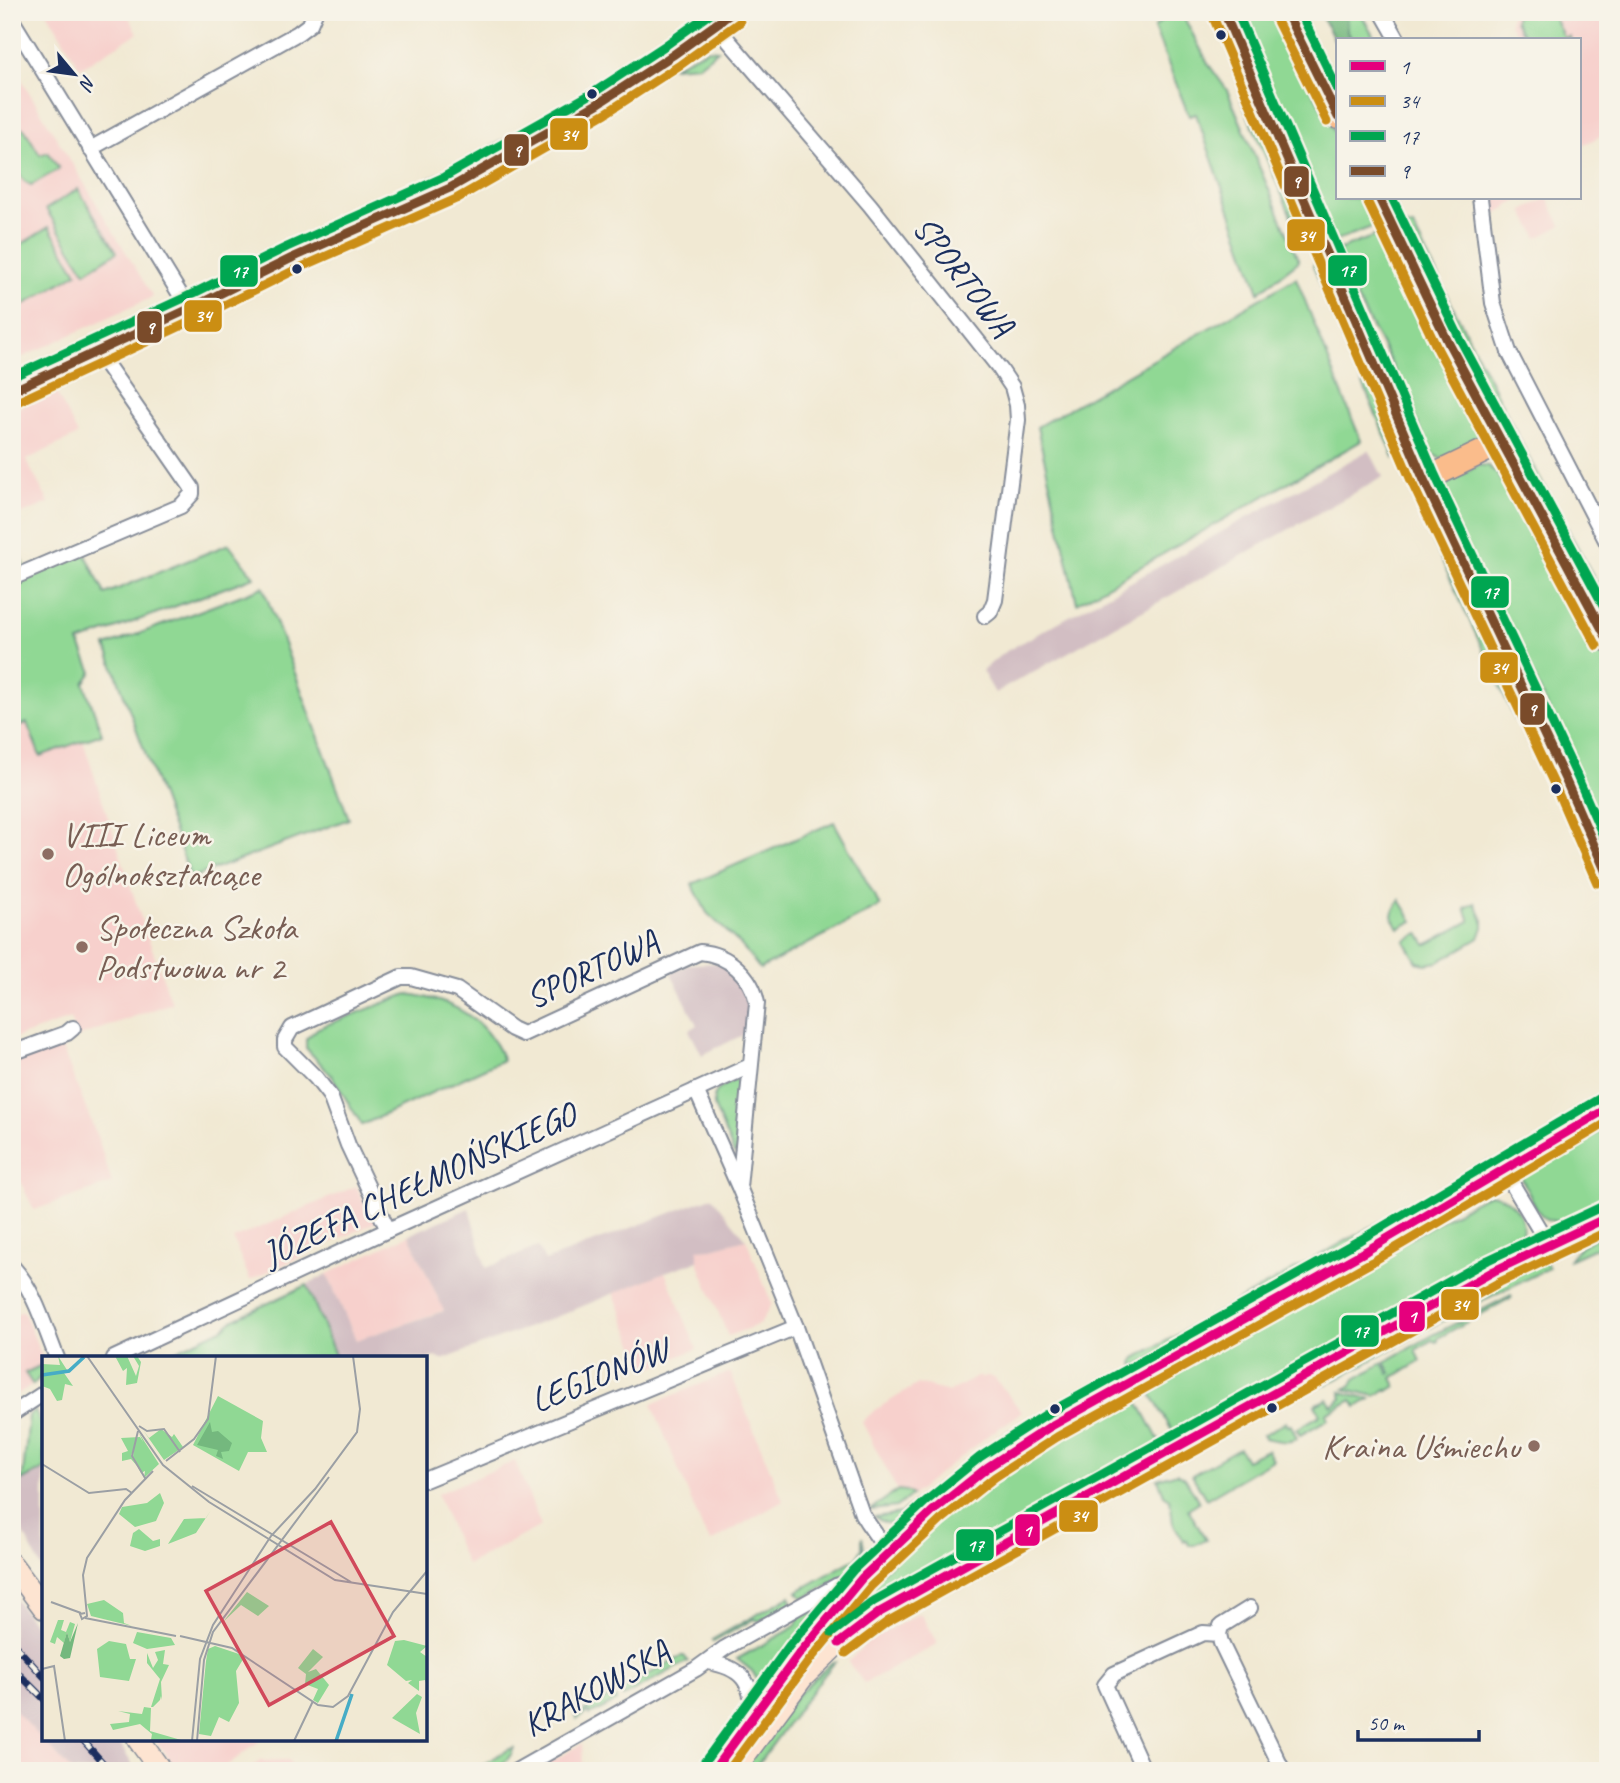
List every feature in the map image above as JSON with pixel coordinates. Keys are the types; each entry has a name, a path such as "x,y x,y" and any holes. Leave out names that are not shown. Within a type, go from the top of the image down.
{"main road":[{"path":"1224,12 1424,480 1566,781 1608,878"},
{"path":"1286,12 1336,113"},
{"path":"12,391 292,258 450,188 599,103 724,18"},
{"path":"1379,200 1501,443 1608,640"},
{"path":"1424,480 1501,443"},
{"name":"KRAKOWSKA","path":"713,1771 831,1614 862,1578 964,1485 1023,1444 1076,1412 1366,1251 1608,1108"},
{"path":"733,1771 810,1669 839,1642 880,1612 1494,1271 1608,1217"},
{"path":"12,1565 42,1605"},
{"path":"139,1741 161,1771"}],"street":[{"path":"90,149 298,33 310,23 315,12"},
{"path":"1382,12 1397,38"},
{"name":"SPORTOWA","path":"724,18 728,40 870,205 1013,387 1017,405 1017,438 995,600 990,612 985,616"},
{"path":"12,20 189,309"},
{"path":"1480,200 1493,303 1508,352 1608,544"},
{"path":"12,578 181,506 192,494 192,488 97,351"},
{"name":"SPORTOWA","path":"387,1230 348,1145 330,1096 285,1046 285,1040 292,1028 401,978 411,977 457,990 523,1034 700,952 715,955 736,967 750,982 757,1003 739,1187"},
{"path":"12,1053 67,1034 73,1028"},
{"name":"JÓZEFA CHEŁMOŃSKIEGO","path":"118,1356 387,1230 750,1066"},
{"name":"SPORTOWA","path":"696,1090 796,1327 864,1518 888,1552"},
{"path":"1505,1167 1548,1244"},
{"path":"12,1266 31,1294 56,1356"},
{"name":"LEGIONÓW","path":"427,1479 796,1327"},
{"path":"12,1414 42,1393"},
{"name":"KRAKOWSKA","path":"516,1771 836,1586 862,1578"},
{"path":"1250,1608 1221,1626 1219,1634 1283,1771"},
{"path":"1144,1771 1105,1685 1114,1674 1203,1633 1219,1634"},
{"name":"KRAKOWSKA","path":"708,1662 722,1664 748,1683 754,1715"}],"shaded area":[{"path":"47,12 126,12 138,33 80,68"},
{"path":"1511,12 1608,12 1608,132 1582,146 1582,38 1519,38 1510,23"},
{"path":"12,64 153,297 16,360 12,355"},
{"path":"1490,200 1520,200 1495,214"},
{"path":"1548,200 1561,225 1538,238 1523,211"},
{"path":"55,390 78,435 26,460 49,503 12,518 12,411"},
{"path":"1369,450 1383,477 995,693 982,671 1003,653"},
{"path":"27,723 40,756 83,741 172,1003 77,1037 70,1019 12,1039 12,728"},
{"path":"718,963 734,973 752,1007 749,1032 702,1055 689,1030 697,1025 671,973 690,964"},
{"path":"61,1046 98,1139 112,1183 34,1210 12,1164 12,1063"},
{"path":"356,1186 376,1222 250,1280 233,1239"},
{"path":"712,1197 746,1239 698,1249 698,1261 442,1360 435,1357 427,1359 427,1356 335,1356 307,1285 327,1274 356,1340 444,1311 409,1235 469,1208 486,1268 538,1247 545,1261"},
{"path":"409,1235 445,1310 356,1340 327,1274"},
{"path":"746,1239 772,1304 760,1324 728,1336 698,1261 698,1249"},
{"path":"665,1272 697,1349 645,1370 613,1292"},
{"path":"23,1311 41,1354 42,1370 34,1383 12,1398 12,1316"},
{"path":"730,1372 783,1501 711,1542 703,1530 652,1404"},
{"path":"979,1376 981,1379 988,1376 995,1379 1022,1412 908,1499 898,1492 862,1422 875,1410 918,1384 949,1392"},
{"path":"515,1461 541,1526 466,1565 437,1494"},
{"path":"42,1470 42,1569 12,1511 12,1494 20,1489 18,1482"},
{"path":"12,1595 42,1635 42,1739 12,1707"},
{"path":"920,1613 937,1643 864,1683 848,1662 868,1641"},
{"path":"12,1707 72,1771 12,1771"},
{"path":"44,1741 118,1741 136,1771 72,1771"},
{"path":"156,1741 259,1741 220,1771 177,1771"},
{"path":"582,1744 583,1771 535,1771"},
{"path":"288,1760 296,1771 246,1771 260,1761"}],"green space":[{"path":"704,12 719,12 681,39 671,36"},
{"path":"1170,12 1181,12 1209,65 1227,90 1299,261 1259,292 1196,114 1189,116 1154,28"},
{"path":"1234,12 1270,12 1336,134 1336,200 1368,200 1380,224 1332,242"},
{"path":"1319,12 1356,12 1346,17 1347,31 1351,38 1336,38 1336,42"},
{"path":"1360,12 1375,38 1351,38 1347,31 1346,16"},
{"path":"1516,12 1551,12 1564,38 1526,38 1515,21"},
{"path":"708,49 718,50 699,65 672,67"},
{"path":"1247,100 1256,112 1313,248 1303,244 1242,101"},
{"path":"21,127 40,155 48,152 59,169 31,185 24,181 12,163 12,131"},
{"path":"524,130 526,133 469,168 465,161"},
{"path":"456,166 460,173 232,278 231,272"},
{"path":"78,189 117,252 85,272 46,209"},
{"path":"1404,226 1413,227 1527,455 1608,603 1608,621 1497,416"},
{"path":"49,227 77,273 12,312 12,250"},
{"path":"1385,232 1480,427 1480,441 1441,459 1429,449 1390,361 1335,251"},
{"path":"1318,257 1397,444 1394,457 1313,266"},
{"path":"1296,278 1361,441 1077,603 1037,427"},
{"path":"1479,465 1488,466 1498,475 1541,555 1584,618 1608,661 1608,844 1534,677 1498,617 1444,501 1447,483"},
{"path":"1414,500 1426,506 1522,716 1515,719"},
{"path":"12,537 25,566 12,572"},
{"path":"229,544 254,577 79,642 92,672 84,683 102,734 40,756 27,723 12,728 12,581 84,551 105,594"},
{"path":"263,587 349,819 191,878 106,646"},
{"path":"834,822 880,906 760,969 740,944 707,913 692,884"},
{"path":"1400,900 1413,921 1399,928 1392,916"},
{"path":"1475,903 1483,920 1479,938 1438,962 1417,962 1405,941 1419,933 1426,945 1470,921 1465,908"},
{"path":"407,994 438,1001 465,1013 487,1032 503,1060 362,1125 332,1076 306,1048 306,1039 318,1028"},
{"path":"734,1080 739,1081 742,1086 737,1153 734,1154 714,1106 714,1096 718,1090"},
{"path":"1608,1127 1608,1203 1572,1219 1553,1221 1545,1218 1535,1207 1521,1176"},
{"path":"1489,1161 1484,1168 1328,1261 1135,1367 1133,1363 1136,1358"},
{"path":"1491,1194 1509,1202 1520,1216 1522,1232 1513,1250 1175,1436 1146,1385"},
{"path":"1608,1232 1608,1242 1569,1260 1582,1246"},
{"path":"1541,1262 1549,1268 1461,1311 1326,1385 1322,1384 1342,1367 1456,1304"},
{"path":"307,1285 335,1356 164,1356 224,1328 234,1319"},
{"path":"1511,1295 1512,1297 1438,1338 1438,1341 1432,1340 1416,1350 1421,1361 1392,1378 1396,1386 1388,1391 1387,1389 1375,1396 1345,1389 1352,1385 1355,1379 1383,1363 1389,1374 1391,1373 1385,1362"},
{"path":"42,1365 42,1375 33,1385 25,1373"},
{"path":"1133,1392 1162,1446 827,1639 824,1638 890,1564 964,1497 1025,1455"},
{"path":"1341,1392 1370,1399 1357,1407 1352,1400 1326,1414 1328,1419 1300,1435 1297,1429 1320,1415 1315,1405 1327,1399 1332,1406 1342,1399"},
{"path":"35,1411 42,1423 42,1470 19,1482 20,1489 12,1494 12,1488 23,1475 29,1415"},
{"path":"1286,1422 1288,1426 1291,1425 1297,1439 1281,1441 1265,1438 1263,1435"},
{"path":"1011,1430 1013,1432 913,1516 894,1524 875,1517 901,1513"},
{"path":"1239,1448 1246,1460 1267,1450 1273,1460 1206,1499 1192,1475"},
{"path":"1177,1473 1185,1478 1199,1502 1188,1509 1206,1540 1194,1545 1184,1541 1173,1523 1170,1499 1164,1495 1158,1479"},
{"path":"898,1490 912,1495 896,1507 870,1510"},
{"path":"862,1537 864,1548 859,1566 803,1598 797,1592 856,1558 862,1549"},
{"path":"837,1592 763,1689 752,1671 737,1659 788,1631 796,1625 801,1611"},
{"path":"790,1596 789,1606 766,1619 754,1619 713,1642 712,1640"},
{"path":"682,1656 688,1661 623,1697 619,1691"},
{"path":"835,1662 753,1771 742,1771 798,1694"},
{"path":"613,1695 617,1701 590,1715 588,1712 577,1719 575,1716"},
{"path":"514,1748 507,1760 498,1767 473,1771 507,1750"}],"railway":[{"path":"12,1642 42,1675"},
{"path":"12,1667 42,1697"},
{"path":"84,1741 110,1771"}],"transit line":[{"name":"17","path":"12,377 287,247 444,177 593,93 712,12"},
{"name":"9","path":"12,391 292,258 450,188 599,103 733,12"},
{"name":"9","path":"1224,12 1424,480 1566,781 1608,877"},
{"name":"17","path":"1237,12 1435,475 1608,847"},
{"name":"9","path":"1286,12 1336,113"},
{"name":"17","path":"1300,12 1336,86"},
{"name":"34","path":"1213,17 1413,485 1555,786 1597,883"},
{"name":"34","path":"1275,17 1327,122"},
{"name":"34","path":"17,402 297,269 456,199 606,113 740,22"},
{"name":"9","path":"1380,200 1449,344 1608,640"},
{"name":"17","path":"1393,200 1460,339 1608,614"},
{"name":"34","path":"1368,203 1438,350 1597,646"},
{"name":"17","path":"703,1764 789,1646 853,1570 925,1502 980,1457 1045,1415 1360,1240 1602,1097"},
{"name":"1","path":"713,1771 799,1654 862,1578 933,1511 988,1467 1051,1426 1366,1251 1608,1108"},
{"name":"34","path":"728,1771 809,1661 871,1586 941,1520 995,1477 1057,1437 1372,1262 1608,1122"},
{"name":"17","path":"832,1633 874,1601 1488,1260 1603,1206"},
{"name":"1","path":"839,1643 880,1612 1494,1271 1608,1217"},
{"name":"34","path":"846,1653 887,1622 1500,1282 1608,1231"}],"place":[{"name":"VIII Liceum Ogólnokształcące","path":"48,854"},
{"name":"Społeczna Szkoła Podstwowa nr 2","path":"82,947"},
{"name":"Kraina Uśmiechu","path":"1534,1446"}]}
